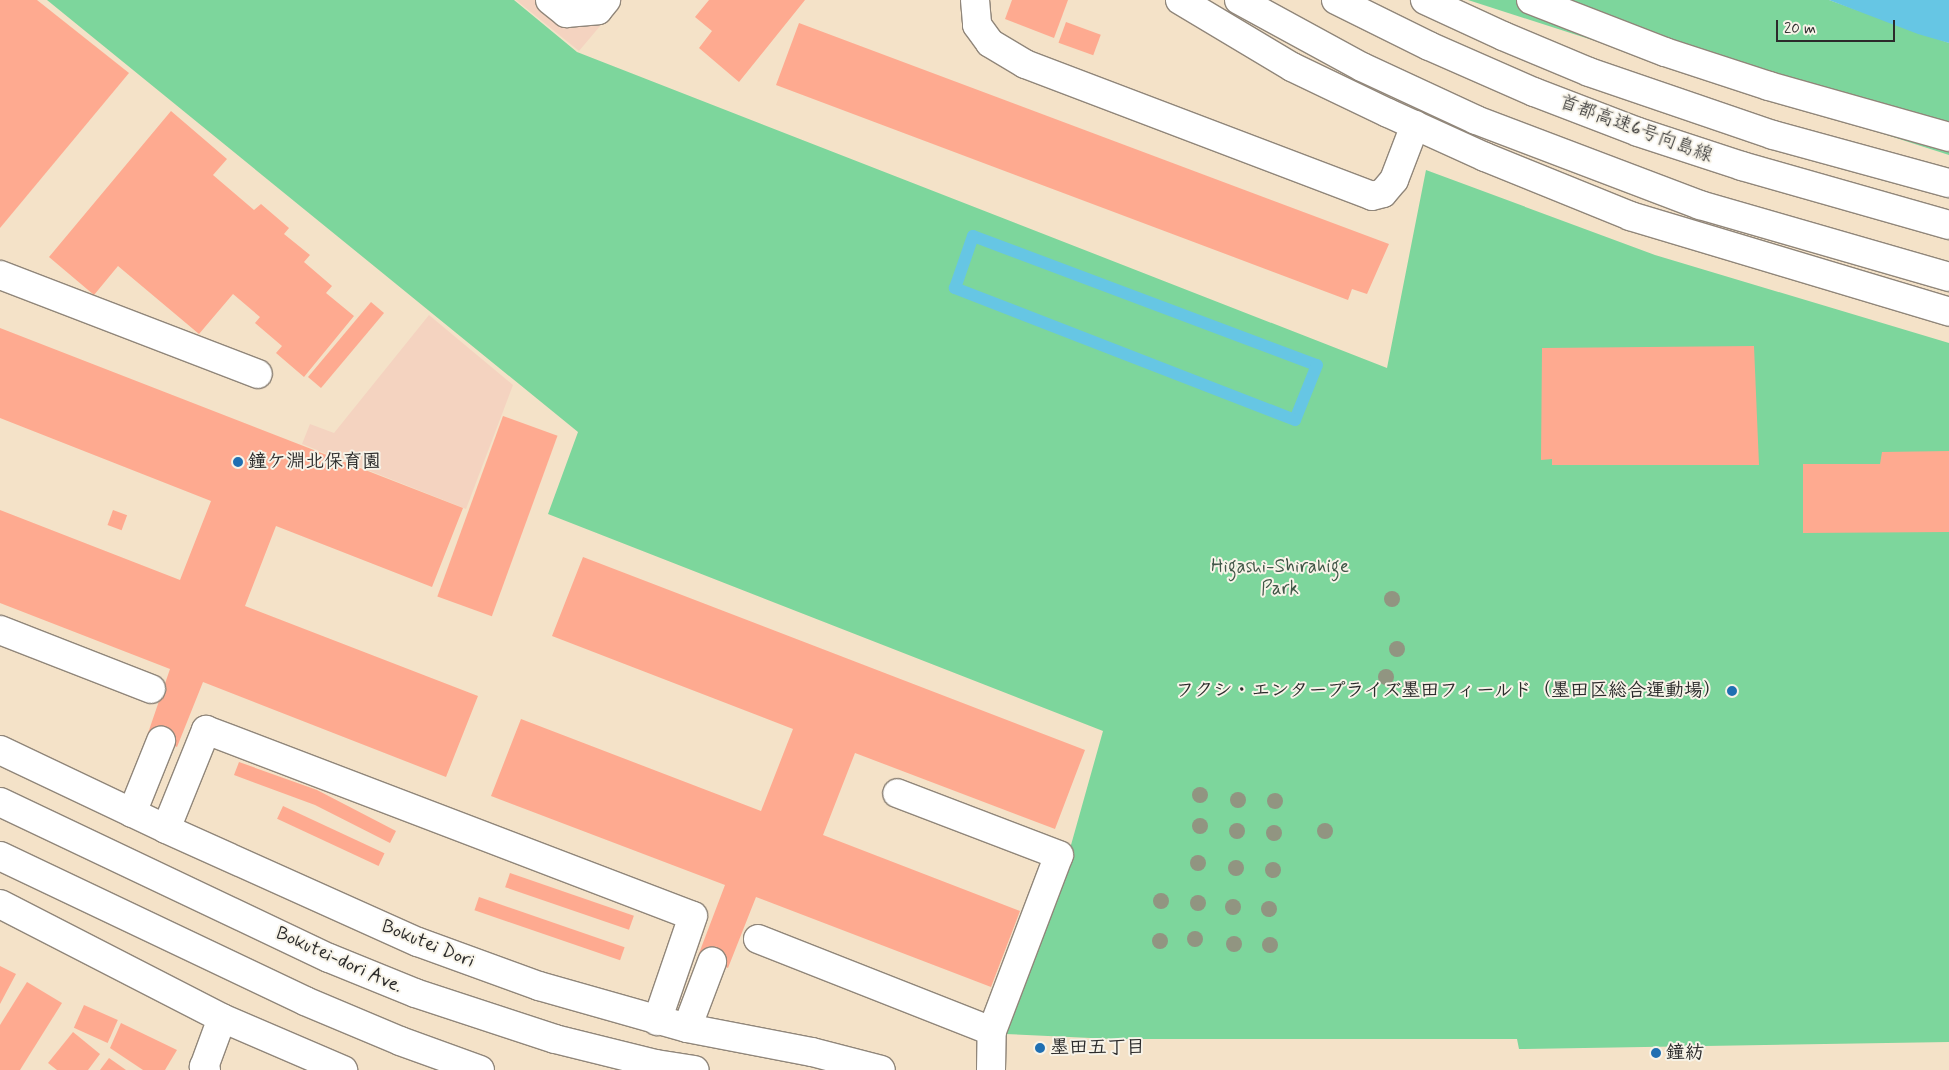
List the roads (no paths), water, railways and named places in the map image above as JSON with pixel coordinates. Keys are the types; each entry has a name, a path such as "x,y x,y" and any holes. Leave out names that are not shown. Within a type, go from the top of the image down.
{"main road":[{"path":"550,0 566,13 598,10 606,0"},
{"path":"974,0 977,25 990,43 1025,64 1372,196 1383,193 1394,180 1415,125"},
{"path":"1180,0 1292,67 1485,157 1630,216 1949,312"},
{"path":"1239,0 1362,67 1476,120 1700,205 1949,277"},
{"name":"首都高速6号向島線","path":"1336,0 1429,46 1534,92 1638,132 1742,166 1949,225"},
{"path":"1425,0 1502,36 1589,72 1773,135 1949,183"},
{"path":"1531,0 1673,55 1769,86 1949,137"},
{"path":"0,275 258,374"},
{"path":"0,630 151,689"},
{"path":"166,829 206,730 693,916 657,1021"},
{"path":"132,813 161,741"},
{"name":"Bokutei Dori","path":"0,750 166,829 418,942 539,986 657,1021 812,1052 881,1070"},
{"path":"897,793 1059,855 992,1031 991,1070"},
{"name":"Bokutei-dori Ave.","path":"0,802 330,958 415,993 555,1038 656,1064 695,1070"},
{"path":"0,856 305,1001 400,1041 480,1070"},
{"path":"0,904 222,1018 342,1070"},
{"path":"758,939 992,1031"},
{"path":"687,1028 712,962"},
{"path":"206,1070 204,1067 222,1018"}],"water":[{"path":"1829,0 1949,0 1949,43 1918,34"}],"waterway":[{"path":"973,236 1317,365 1295,420 955,288 973,236"}],"place":[{"name":"鐘ケ淵北保育園","path":"238,462"},
{"name":"フクシ・エンタープライズ墨田フィールド（墨田区総合運動場）","path":"1732,691"},
{"name":"墨田五丁目","path":"1040,1048"},
{"name":"鐘紡","path":"1656,1053"}],"park label":[{"name":"Higashi-Shirahige Park","path":"1280,578"}]}
